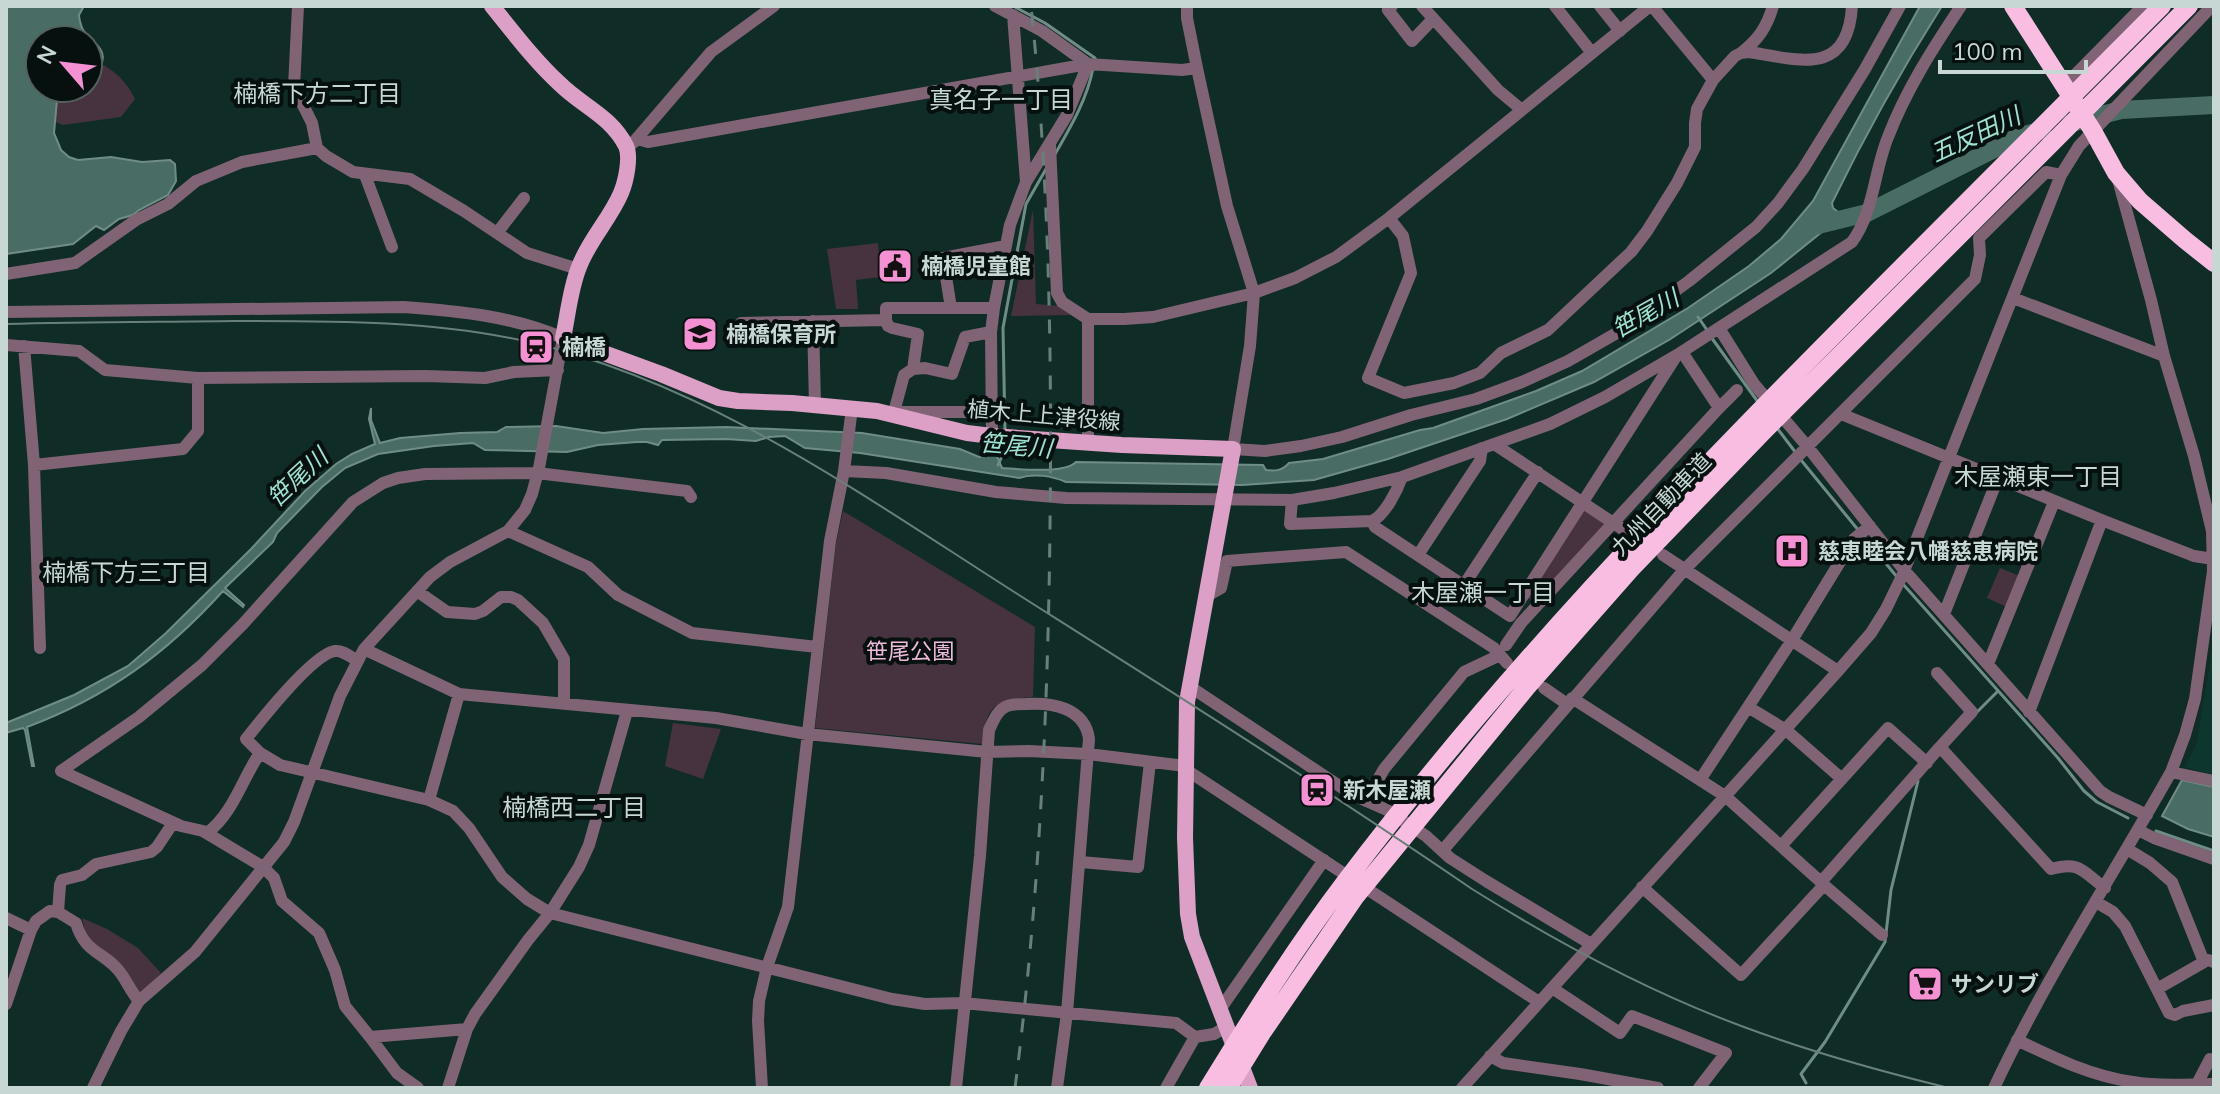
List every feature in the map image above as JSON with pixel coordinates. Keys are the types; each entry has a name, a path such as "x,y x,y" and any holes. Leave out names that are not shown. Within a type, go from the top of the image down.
{"highway":[{"path":"2013,6 2093,131 2116,173 2140,201 2214,263"},
{"name":"九州自動車道","path":"1208,1088 1247,1025 1343,885 1417,789 1544,640 1939,243 2162,6"},
{"name":"九州自動車道","path":"1939,243 2189,6"},
{"name":"九州自動車道","path":"1228,1088 1356,896 1527,687 1758,424"}],"main road":[{"path":"492,6 559,84 597,111 632,144 622,191 578,269 563,338"},
{"name":"植木上上津役線","path":"563,338 719,398 815,405 851,413 888,412 967,433 992,436 1233,451"},
{"path":"1233,451 1189,686 1185,768 1188,914 1192,937 1250,1088"}],"street":[{"path":"298,6 294,87 312,123 317,148 353,172 410,179 527,253 578,269"},
{"path":"632,144 711,52 774,6"},
{"path":"995,6 1042,31 1088,64"},
{"path":"1187,6 1227,206 1254,293 1250,346 1233,451 1301,446 1476,399 1568,361 1622,330 1756,227 1778,203 1803,169 1865,69 1900,6"},
{"path":"1392,6 1388,10 1412,41 1433,19"},
{"path":"1422,6 1498,90 1522,110"},
{"path":"1555,6 1592,53"},
{"path":"1600,6 1620,31"},
{"path":"1050,145 1057,293 1062,302 1088,319 1153,317 1254,293 1295,278 1336,257 1389,218 1651,6 1713,80"},
{"path":"1389,218 1403,236 1411,273 1368,378 1404,393 1454,383 1480,373 1501,353 1548,330 1631,252 1651,226 1695,147 1697,109 1713,80 1756,40 1773,6"},
{"path":"1741,53 1815,61 1825,57 1834,52 1846,37 1852,6"},
{"path":"844,469 1025,496 1292,500 1402,477 1550,424 1680,354 1852,242 1865,220 1887,139 1908,89 1961,6"},
{"path":"2064,86 2143,6"},
{"path":"1462,1088 1871,633 1903,573 2061,175 2079,146 2212,6"},
{"path":"1013,15 1026,182"},
{"path":"632,144 1088,64 1182,70 1197,68"},
{"path":"992,436 991,332 1016,207 1026,182 1067,115 1088,64"},
{"path":"6,274 75,263 115,233 168,204 196,181 242,162 317,148"},
{"path":"1443,850 1685,569 1975,279 1979,238 2046,172 2061,175"},
{"path":"1994,1088 2017,1040 2171,772 2195,699 2214,571 2210,495 2164,356 2116,173"},
{"path":"365,175 392,247"},
{"path":"497,233 524,198"},
{"path":"951,308 943,258 1006,246"},
{"path":"2013,298 2164,356"},
{"path":"6,312 404,307 500,318 540,328 563,338 538,470 525,510 508,531 450,562 430,577 361,655 340,696 284,842 195,952 139,1001 93,1088"},
{"path":"913,369 918,334 888,326 886,308 994,308"},
{"path":"1088,319 1088,443"},
{"path":"741,323 886,320"},
{"path":"813,321 815,405"},
{"path":"991,332 965,337 952,374 925,368 913,369 904,375 888,412 992,412"},
{"path":"1712,333 1804,449 1863,531 1944,614 2100,791 2147,815"},
{"path":"6,345 79,351 105,370 198,378 485,378 514,372 557,374"},
{"path":"24,346 34,465 40,648"},
{"path":"1680,354 1719,408"},
{"path":"1366,801 1384,769 1464,672 1504,654 1516,619 1583,501 1680,354"},
{"path":"34,465 183,449 198,431 198,378"},
{"path":"1516,619 1614,523 1737,390"},
{"path":"1404,393 1408,416"},
{"path":"762,1088 759,1001 788,907 830,541 851,413"},
{"path":"1841,414 2054,502 2194,556 2213,559"},
{"path":"1488,446 1538,472 1627,532"},
{"path":"1418,555 1488,446"},
{"path":"418,1088 397,1073 345,1006 335,970 319,933 282,901 274,878 263,867 207,833 173,823 61,771 140,716 202,665 353,502 383,483 425,474 538,470 687,491 691,497"},
{"path":"1464,585 1538,472"},
{"path":"1292,500 1290,524 1372,521 1378,519 1402,477"},
{"path":"1944,614 1998,478"},
{"path":"1988,664 2054,502"},
{"path":"2029,712 2102,520"},
{"path":"1372,521 1375,527 1516,619"},
{"path":"508,531 588,567 618,595 692,633 817,647"},
{"path":"1700,780 1863,531"},
{"path":"1205,597 1221,588 1227,561 1346,552 1504,654"},
{"path":"1663,555 1838,671"},
{"path":"417,591 447,612 475,614 501,597 518,600 543,623 564,659 564,703"},
{"path":"1228,1026 1214,1034 1195,1037 1176,1023 892,999 550,913 527,899 502,877 469,828 453,811 429,800 280,765 260,753 246,739 320,658 335,651 361,655 459,694 716,718 807,734 987,752 1088,754 1185,768 1539,1002"},
{"path":"1642,887 1741,975 1972,712 1937,673"},
{"path":"1189,686 1353,795 1387,810 1450,858 1591,944"},
{"path":"1544,688 1725,796 1882,935"},
{"path":"429,800 459,694"},
{"path":"956,1088 980,856 989,730 996,715 1006,706 1048,703 1071,712 1088,728 1081,862 1057,1088"},
{"path":"1748,707 1786,730 1842,779"},
{"path":"448,1088 475,1014 550,913 579,867 589,845 627,711"},
{"path":"1781,846 1888,728 1927,763"},
{"path":"1940,747 2051,869 2068,864 2076,866 2105,888"},
{"path":"207,833 224,816 260,753"},
{"path":"1081,862 1138,867 1150,762"},
{"path":"2171,772 2214,781"},
{"path":"58,912 62,880 82,875 96,864 151,852 173,823"},
{"path":"2138,830 2214,859"},
{"path":"2127,849 2172,882 2209,962 2157,989"},
{"path":"1221,1008 1324,860"},
{"path":"2096,902 2119,918 2172,1015 2214,1005"},
{"path":"6,1004 10,978 31,930 50,911 58,912 76,923 80,939 121,973 139,1001"},
{"path":"6,918 31,930"},
{"path":"1552,988 1620,1033 1632,1016 1726,1053 1699,1088"},
{"path":"370,1037 467,1029"},
{"path":"1166,1088 1195,1037"},
{"path":"2017,1040 2087,1072 2152,1084 2214,1084"},
{"path":"1490,1056 1503,1063 1658,1088"},
{"path":"2197,1084 2210,1059"}],"shaded area":[{"path":"6,6 84,6 79,15 81,24 24,24 24,104 57,104 54,133 61,150 69,157 78,160 111,157 142,162 170,160 175,164 176,181 168,195 133,215 119,219 104,230 96,226 73,244 6,254"},
{"path":"1920,6 1942,6 1857,152 1832,203 1838,212 1828,227 1771,273 1669,340 1594,382 1507,419 1314,480 1242,485 1066,482 1037,475 1019,478 860,453 805,448 785,436 756,441 662,440 658,445 637,442 598,445 567,452 485,450 473,443 378,454 345,468 322,487 277,533 273,542 225,588 243,607 223,591 180,635 134,671 83,702 27,727 34,766 25,730 6,733 6,723 74,695 128,666 166,633 305,491 336,464 375,444 369,419 371,408 371,420 380,443 400,438 497,432 506,427 556,426 603,433 726,427 862,433 960,449 979,457 996,454 1002,468 1052,469 1076,462 1263,465 1266,470 1272,470 1281,469 1289,463 1323,459 1433,428 1536,391 1582,371 1688,308 1749,266 1781,239 1813,201"},
{"path":"2214,639 2214,775 2185,767 2197,742"},
{"path":"2182,780 2214,787 2214,837 2162,816"}],"green space":[{"path":"104,66 127,85 135,99 121,117 63,125 45,118 43,104 104,104"},
{"path":"1033,210 1036,304 1060,306 1072,315 1011,316"},
{"path":"878,243 881,277 856,280 858,309 836,309 827,249"},
{"path":"1584,509 1607,524 1534,602 1526,597"},
{"name":"笹尾公園","path":"843,511 1035,627 1033,697 1010,700 995,707 986,721 983,744 815,728 836,543"},
{"path":"2000,568 2020,576 2007,607 1987,598"},
{"path":"673,723 721,729 703,779 665,766"},
{"path":"82,918 138,948 161,973 141,994 87,939"}],"waterway":[{"path":"1013,6 1045,23 1095,61"},
{"path":"1054,156 1082,103 1093,68"},
{"name":"五反田川","path":"2071,123 2121,110 2214,105"},
{"name":"五反田川","path":"1810,227 1867,213 2018,137 2042,130"},
{"name":"笹尾川","path":"1005,430 1003,328 1026,204 1046,169"},
{"path":"1698,317 1707,330"},
{"path":"1711,337 1758,402"},
{"path":"1777,428 1796,453"},
{"name":"笹尾川","path":"998,465 1004,441"},
{"path":"1801,460 1859,531"},
{"path":"1864,537 1897,577"},
{"path":"1902,583 2084,791 2097,802 2128,818"},
{"path":"1975,714 1998,691"},
{"path":"1806,1083 1801,1074 1825,1042 1885,942 1891,890 1918,781"},
{"path":"2156,831 2214,851"}],"tram line":[{"path":"6,324 271,321 417,325 525,341 591,359 655,383 777,444 836,478 1242,737 1472,889 1571,947 1639,982 1744,1027 1794,1045 1949,1088"}],"railway":[{"path":"1015,1088 1041,807 1050,526 1048,266 1042,136 1031,6"}],"place":[{"name":"楠橋児童館","path":"895,266"},
{"name":"楠橋保育所","path":"700,334"},
{"name":"楠橋","path":"536,347"},
{"name":"慈恵睦会八幡慈恵病院","path":"1792,551"},
{"name":"新木屋瀬","path":"1317,790"},
{"name":"サンリブ","path":"1925,984"}],"district":[{"name":"楠橋下方二丁目","path":"317,93"},
{"name":"真名子一丁目","path":"1001,99"},
{"name":"木屋瀬東一丁目","path":"2038,476"},
{"name":"楠橋下方三丁目","path":"126,572"},
{"name":"木屋瀬一丁目","path":"1483,592"},
{"name":"楠橋西二丁目","path":"574,807"}]}
